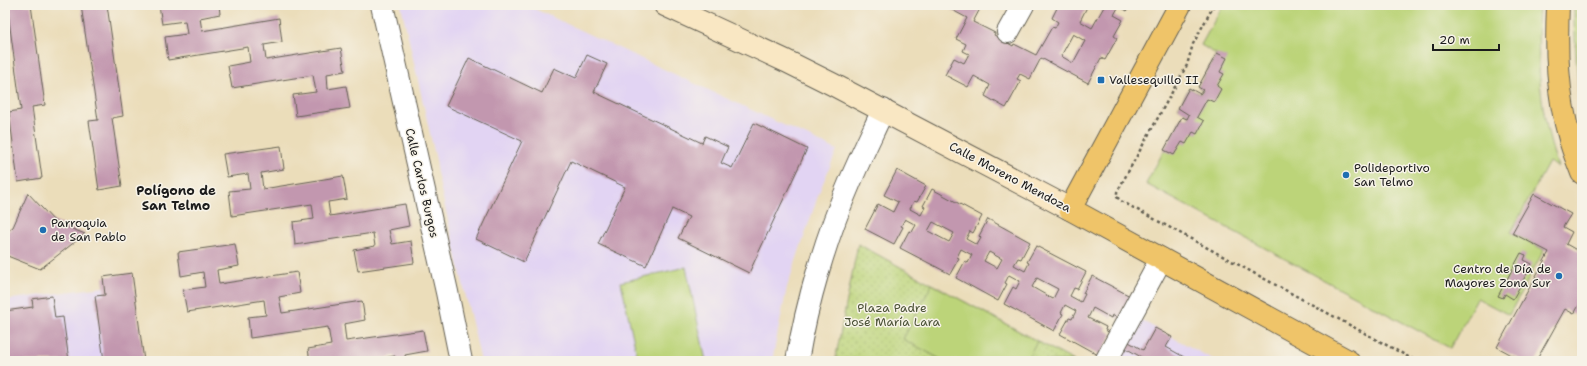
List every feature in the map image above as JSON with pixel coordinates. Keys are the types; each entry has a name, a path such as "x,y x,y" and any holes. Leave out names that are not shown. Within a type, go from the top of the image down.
{"main road":[{"path":"1070,209 1180,5"},
{"path":"1558,5 1557,65 1561,102 1570,140 1582,173"},
{"name":"Calle Moreno Mendoza","path":"1070,209 1348,361"}],"street":[{"name":"Calle Carlos Burgos","path":"382,5 446,284 461,361"},
{"name":"Calle Moreno Mendoza","path":"665,5 786,61 883,110 1070,209"},
{"path":"1008,32 1023,5"},
{"path":"797,361 810,298 840,207 883,110"},
{"path":"1106,361 1161,259"}],"path":[{"path":"1214,5 1193,44 1187,65 1117,192 1117,197 1121,202 1416,361"}],"shaded area":[{"path":"401,5 526,5 837,150 820,190 787,287 772,361 481,361 436,168 437,164"},
{"path":"104,287 105,295 95,296 104,361 5,361 5,300"},
{"path":"1137,318 1216,361 1114,361"}],"green space":[{"name":"Polideportivo San Telmo","path":"1223,5 1539,5 1538,47 1543,107 1558,167 1549,162 1511,232 1544,250 1509,315 1477,298 1450,348 1146,184 1182,117 1187,119 1189,115 1178,108 1189,88 1200,94 1202,90 1198,87 1216,54 1201,45"},
{"path":"1574,5 1582,5 1582,110 1579,103"},
{"name":"Plaza Padre José María Lara","path":"858,244 1074,361 835,361"},
{"path":"686,267 706,361 638,361 621,282"},
{"path":"932,284 1037,341 1026,361 944,361 903,339"}],"building":[{"path":"7,5 31,5 45,105 32,107 42,178 18,182 9,112 21,110"},
{"path":"81,5 107,5 123,116 112,118 122,186 99,190 89,121 98,120"},
{"path":"159,5 219,5 220,14 200,18 202,31 279,18 282,42 264,45 266,60 341,48 345,71 327,74 328,89 346,86 350,108 296,116 293,95 316,92 313,75 232,88 228,66 250,62 248,47 168,60 165,37 187,34 185,21 162,24"},
{"path":"943,5 982,5 973,22 995,33 994,35 1013,46 1014,44 1036,55 1052,27 1055,28 1058,22 1052,18 1058,6 1061,8 1063,5 1088,5 1080,21 1092,28 1105,5 1131,5 1127,11 1119,6 1114,15 1123,20 1114,36 1117,38 1105,60 1101,58 1088,83 1041,58 1030,79 1020,74 1017,79 1021,81 1006,108 985,96 990,85 974,76 968,87 945,75 954,58 964,63 969,54 963,51 966,44 956,39 967,18","holes":["1073,34 1085,41 1073,63 1061,56"]},
{"path":"1217,53 1227,58 1220,72 1224,74 1217,86 1221,89 1214,102 1207,99 1197,117 1204,121 1197,134 1193,132 1186,144 1182,142 1174,155 1164,150 1182,117 1187,119 1189,115 1178,108 1189,88 1200,94 1203,90 1198,87"},
{"path":"587,55 607,64 594,92 702,143 705,136 728,147 721,163 732,168 754,123 807,149 749,273 678,238 689,217 672,209 646,266 598,244 625,187 571,161 524,262 476,239 522,141 446,106 469,58 542,93 554,68 576,78"},
{"path":"281,146 284,169 261,173 263,189 343,176 347,199 328,202 330,216 405,204 409,226 389,230 392,244 411,241 414,263 358,271 354,250 375,246 373,233 295,245 293,222 314,219 312,204 232,216 229,191 250,189 248,174 227,177 223,154"},
{"path":"897,170 926,186 917,202 914,201 910,209 921,215 925,207 923,206 932,189 982,216 973,233 970,231 966,239 977,245 981,238 979,236 988,219 1030,242 1021,259 1018,258 1014,265 1025,271 1029,263 1027,262 1036,246 1086,272 1077,289 1074,288 1070,296 1081,302 1085,294 1083,293 1092,276 1132,297 1119,319 1112,315 1111,318 1093,308 1088,318 1106,327 1105,330 1112,334 1100,356 1060,334 1069,318 1072,319 1076,311 1065,305 1061,313 1063,314 1054,331 1004,304 1013,287 1016,289 1020,281 1009,275 1005,283 1007,284 998,301 956,278 965,261 968,263 972,255 961,249 957,257 959,258 950,274 900,248 909,231 912,232 916,225 905,219 901,226 903,227 894,244 865,229 878,204 893,212 898,202 884,195","holes":["933,222 954,233 949,242 928,231","989,252 1002,259 997,268 984,261","1037,278 1058,289 1053,299 1032,287"]},
{"name":"Parroquia de San Pablo","path":"28,193 55,222 85,234 40,269 5,255 5,233 13,227"},
{"name":"Centro de Día de Mayores Zona Sur","path":"1534,194 1571,214 1563,227 1572,232 1566,244 1582,253 1582,300 1574,314 1565,309 1536,361 1523,361 1497,347 1549,252 1512,233"},
{"path":"235,244 239,266 217,270 219,284 297,272 300,293 279,297 282,313 362,301 365,320 344,324 346,341 423,330 427,351 405,355 406,361 396,361 395,356 365,361 310,361 308,349 331,345 328,327 250,338 248,317 266,315 264,300 187,312 183,290 205,287 203,272 181,276 178,252"},
{"path":"1521,253 1526,255 1524,260 1532,264 1513,299 1505,294 1503,298 1498,296"},
{"path":"132,273 144,361 104,361 95,296 105,295 103,277"},
{"path":"52,296 55,318 63,317 69,361 5,361 5,311 33,307 32,299"},
{"path":"1155,328 1172,337 1166,347 1191,361 1148,361 1122,346 1125,340 1143,350"}],"place":[{"name":"Vallesequillo II","path":"1101,80"},
{"name":"Polideportivo San Telmo","path":"1346,175"},
{"name":"Parroquia de San Pablo","path":"43,230"},
{"name":"Centro de Día de Mayores Zona Sur","path":"1559,276"}],"district":[{"name":"Polígono de San Telmo","path":"176,198"}]}
